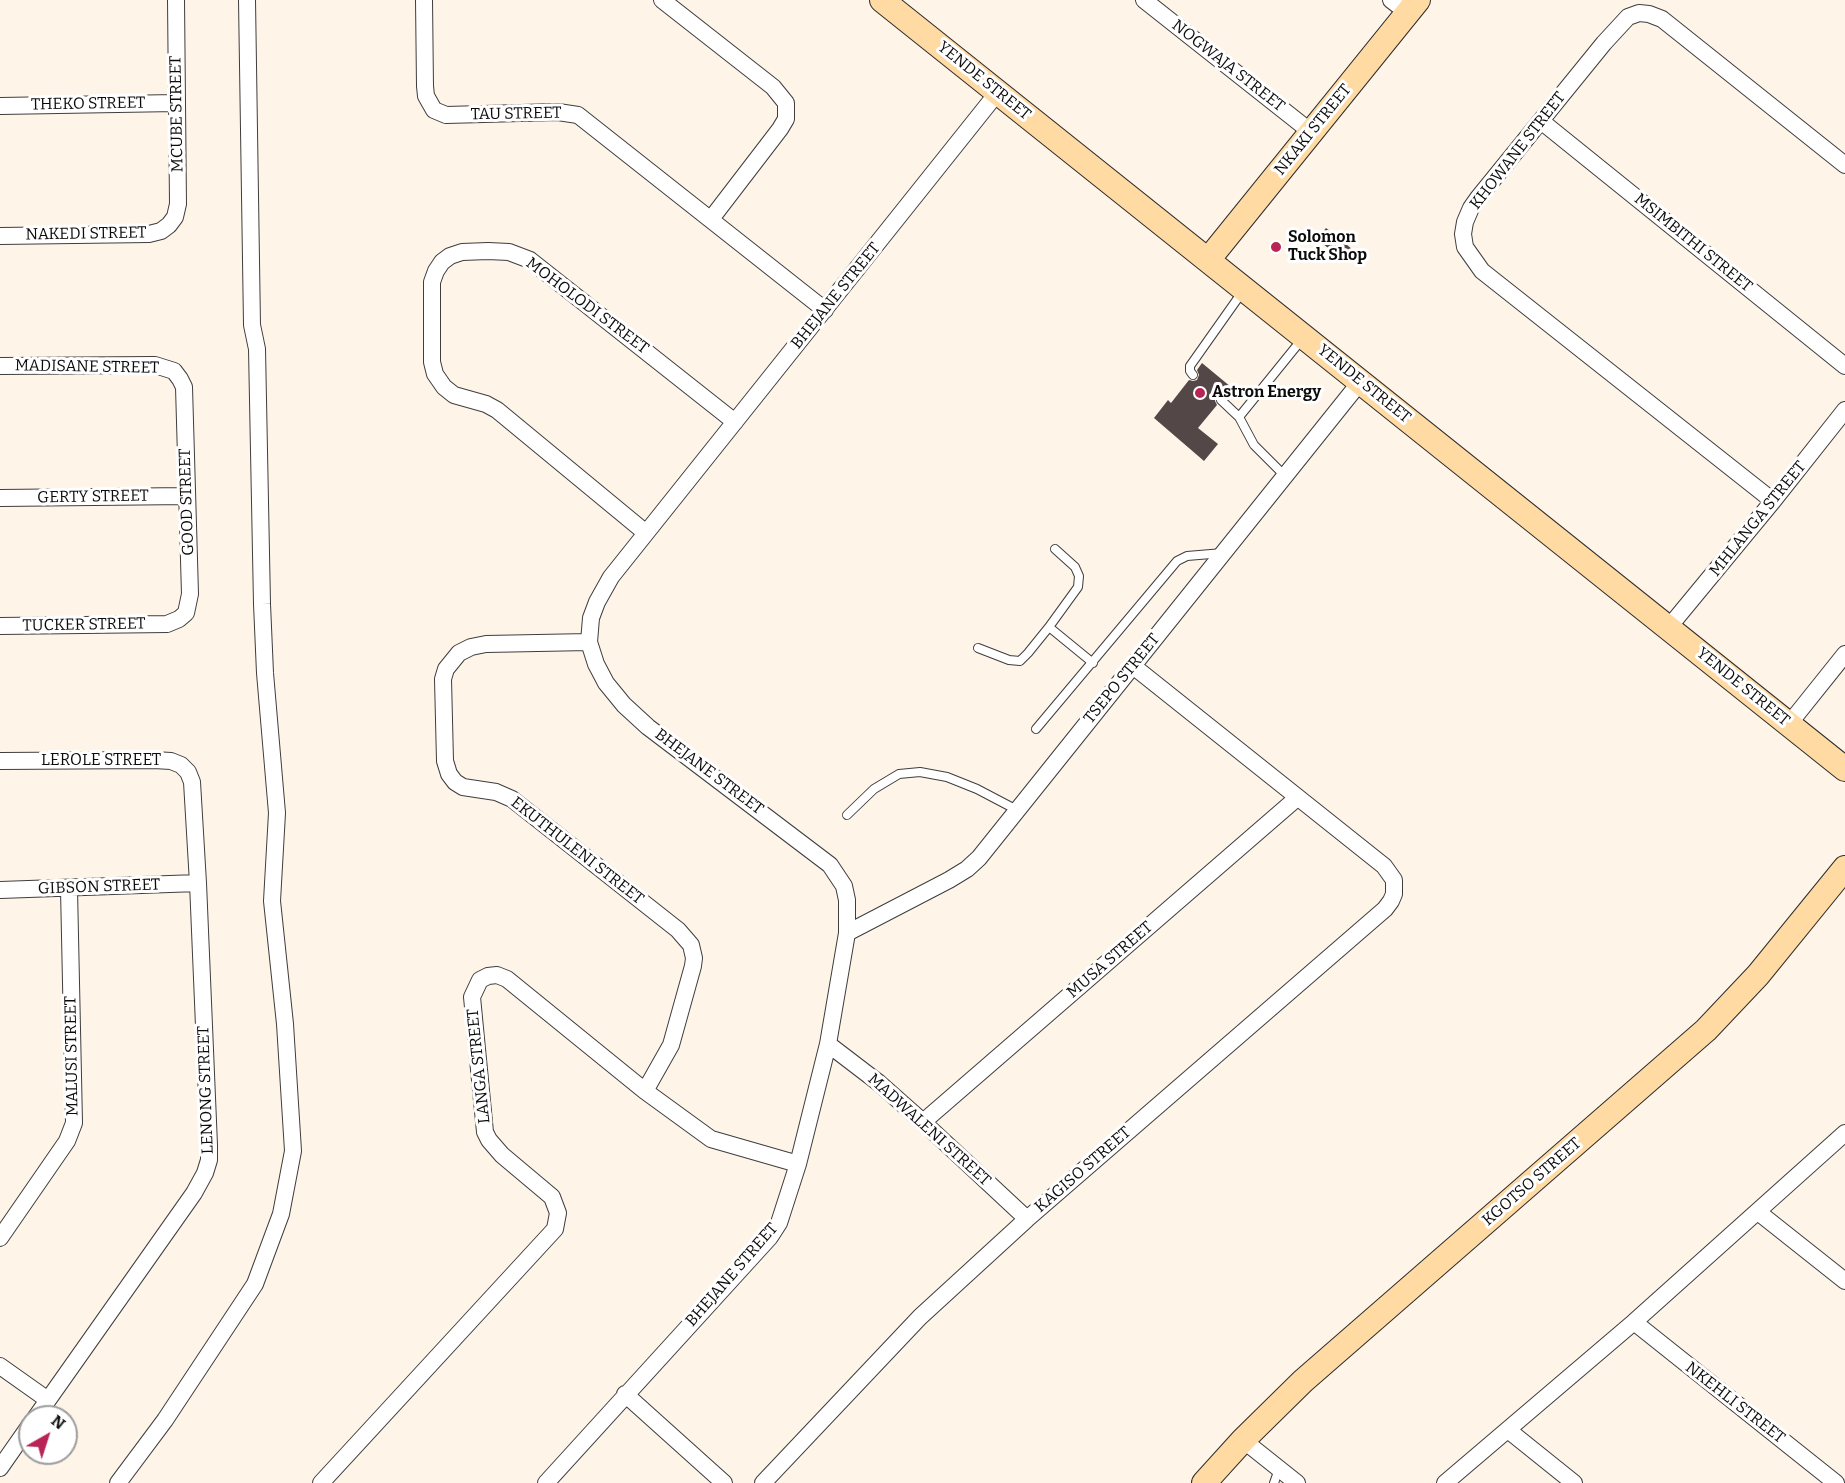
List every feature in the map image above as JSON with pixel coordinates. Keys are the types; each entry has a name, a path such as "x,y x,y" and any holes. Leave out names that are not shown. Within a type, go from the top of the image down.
{"street":[{"name":"MCUBE STREET","path":"170,225 178,204 176,0"},
{"path":"118,1483 165,1420 255,1284 281,1214 293,1151 285,1024 272,901 278,813 265,673 262,604 257,349 252,325 246,0"},
{"name":"TAU STREET","path":"424,0 426,96 434,110 446,116 558,112 578,115 825,310"},
{"path":"662,0 773,87 786,104 786,119 780,129 711,219"},
{"name":"YENDE STREET","path":"882,0 1845,769"},
{"name":"NOGWAJA STREET","path":"1144,0 1311,132"},
{"name":"NKAKI STREET","path":"1208,260 1311,132 1406,4"},
{"name":"KHOWANE STREET","path":"1773,501 1482,271 1465,247 1463,234 1465,222 1471,208 1619,25 1628,17 1639,13 1662,19 1845,165"},
{"name":"BHEJANE STREET","path":"546,1483 770,1237 783,1213 798,1164 828,1044 847,933 847,900 844,886 830,864 648,727 624,705 606,684 596,664 589,642 591,618 611,577 999,92"},
{"name":"THEKO STREET","path":"0,106 176,103"},
{"name":"MSIMBITHI STREET","path":"1541,121 1845,366"},
{"name":"NAKEDI STREET","path":"0,236 149,234 161,231 170,225"},
{"name":"MOHOLODI STREET","path":"646,533 496,410 486,404 454,395 444,387 435,374 432,362 432,282 442,262 462,252 488,251 509,252 530,260 735,422"},
{"name":"MADISANE STREET","path":"0,366 155,364 174,371"},
{"name":"GOOD STREET","path":"167,624 186,613 190,603 184,387 174,371"},
{"name":"TSEPO STREET","path":"847,933 967,869 979,858 1361,381"},
{"name":"MHLANGA STREET","path":"1669,627 1845,410"},
{"name":"GERTY STREET","path":"0,498 187,496"},
{"name":"TUCKER STREET","path":"0,626 167,624"},
{"name":"EKUTHULENI STREET","path":"589,642 486,644 471,647 459,653 446,669 443,678 445,761 449,774 455,782 473,790 496,792 512,799 678,930 691,945 693,966 671,1046 645,1090"},
{"path":"1789,724 1845,654"},
{"path":"1133,666 1297,798"},
{"name":"LEROLE STREET","path":"0,762 171,761 181,765 188,772 192,782"},
{"name":"LENONG STREET","path":"44,1405 194,1193 209,1160 192,782"},
{"name":"KAGISO STREET","path":"763,1483 912,1324 1027,1219 1385,909 1391,901 1394,880 1384,866 1297,798"},
{"name":"MUSA STREET","path":"923,1122 1297,798"},
{"name":"KGOTSO STREET","path":"1204,1483 1243,1440 1303,1381 1706,1030 1758,975 1845,868"},
{"name":"GIBSON STREET","path":"0,890 198,883"},
{"name":"MALUSI STREET","path":"0,1238 67,1142 74,1123 69,889"},
{"name":"LANGA STREET","path":"321,1483 555,1229 558,1213 552,1197 502,1155 485,1132 472,997 480,980 497,975 507,980 645,1090 711,1139 798,1164"},
{"name":"MADWALENI STREET","path":"828,1044 879,1083 1027,1219"},
{"path":"1445,1483 1634,1322 1845,1133"},
{"path":"1758,1212 1845,1281"},
{"name":"NKEHLI STREET","path":"1634,1322 1836,1483"},
{"path":"0,1366 48,1400"},
{"path":"625,1394 724,1483"},
{"path":"1508,1430 1574,1483"},
{"path":"1243,1440 1277,1476 1297,1483"},
{"path":"0,1468 18,1442"}],"lane":[{"path":"1193,375 1190,366 1245,289"},
{"path":"1239,417 1304,336"},
{"path":"1221,400 1239,417 1254,445 1285,476"},
{"path":"978,648 1009,660 1020,660 1049,627 1078,586 1079,576 1075,567 1056,549"},
{"path":"1036,729 1177,561 1187,556 1223,553"},
{"path":"1049,627 1093,663"},
{"path":"847,815 874,789 899,774 920,772 957,781 1017,810"}],"building":[{"path":"1326,228 1352,249 1343,260 1317,239"},
{"path":"1202,363 1231,387 1225,395 1216,396 1217,405 1198,428 1218,444 1204,461 1154,418 1168,400 1171,403 1189,380 1197,380 1199,375 1197,370"}],"place":[{"name":"Solomon Tuck Shop","path":"1276,247"},
{"name":"Astron Energy","path":"1200,393"}]}
